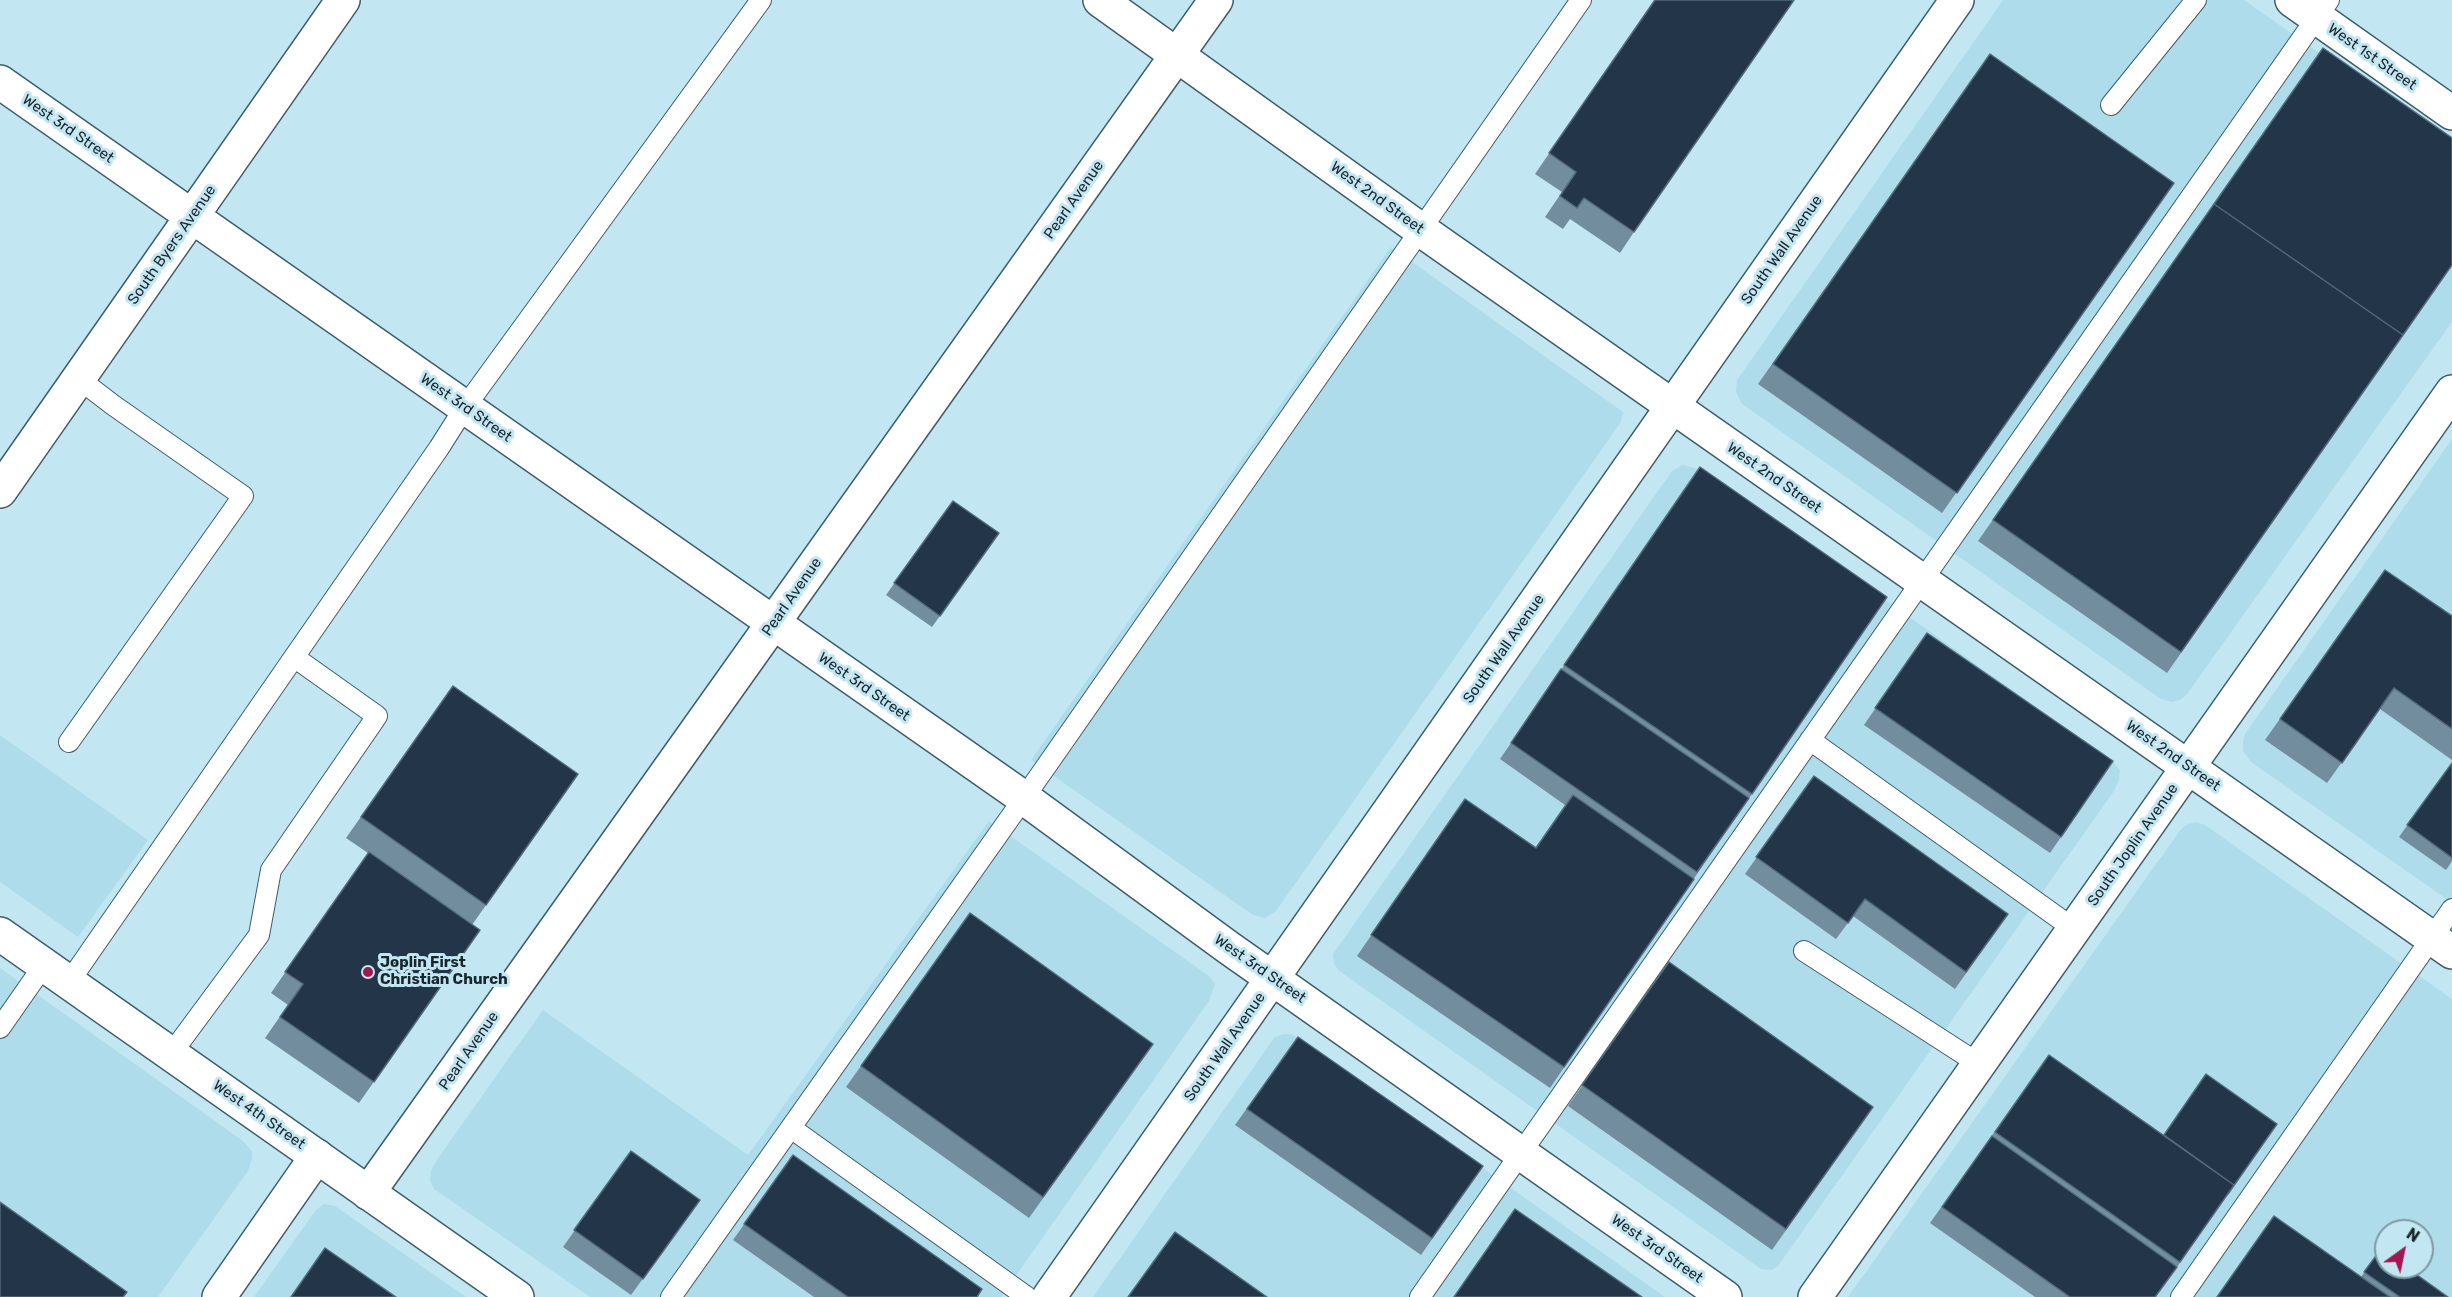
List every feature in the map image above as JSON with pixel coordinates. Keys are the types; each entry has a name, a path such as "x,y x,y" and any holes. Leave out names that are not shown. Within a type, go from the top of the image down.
{"street":[{"name":"South Byers Avenue","path":"0,491 344,0"},
{"name":"West 2nd Street","path":"1100,0 1672,407 2442,945"},
{"name":"Pearl Avenue","path":"368,1192 1215,0"},
{"name":"South Wall Avenue","path":"1049,1297 1958,0"},
{"name":"West 1st Street","path":"2312,6 2452,113"},
{"name":"West 3rd Street","path":"0,82 1024,798 1273,979 1725,1297"},
{"name":"South Joplin Avenue","path":"1815,1297 2452,392"},
{"name":"West 4th Street","path":"0,934 517,1297"},
{"path":"219,1297 317,1156"}],"lane":[{"path":"0,1028 56,974 294,657 465,407 760,0"},
{"path":"671,1297 1024,798 1581,0"},
{"path":"2111,105 2196,0"},
{"path":"1420,1297 1922,581 2312,6"},
{"path":"69,742 243,496 79,379"},
{"path":"171,1054 259,934 271,870 377,716 294,657"},
{"path":"1810,740 2074,929"},
{"path":"2181,1297 2442,945 2452,909"},
{"path":"1804,951 1979,1064"},
{"path":"791,1128 1027,1297"}],"shaded area":[{"path":"2003,0 2244,0 2452,146 2452,322 2187,694 2180,700 2172,702 2161,699 1742,404 1736,392 1737,380"},
{"path":"1391,247 1623,412 1621,422 1276,911 1265,918 1253,915 1031,760"},
{"path":"2452,439 2452,903 2251,762 2243,751 2243,742 2245,734"},
{"path":"1682,465 1702,470 2111,760 2120,770 2114,791 1778,1266 1772,1270 1761,1269 1338,970 1334,963 1333,954 1672,471"},
{"path":"0,735 148,840 78,937 0,882"},
{"path":"989,821 1209,976 1215,984 1209,1001 1001,1297 590,1297 434,1189 430,1181 431,1171 436,1161 543,1010 748,1155"},
{"path":"2196,822 2205,825 2452,999 2452,1297 1848,1297 2181,829"},
{"path":"0,968 243,1141 252,1151 248,1171 158,1297 0,1297"},
{"path":"1283,1034 1291,1034 1300,1039 1665,1297 1093,1297 1274,1038"},
{"path":"324,1204 335,1206 466,1297 254,1297 316,1210"}],"building":[{"path":"1655,0 1794,0 1634,232 1584,198 1577,208 1560,196 1576,172 1549,153"},
{"path":"2323,48 2452,138 2452,265 2403,335 2214,204"},
{"path":"1990,54 2174,183 1957,493 1773,364"},
{"path":"2214,204 2403,335 2181,652 1993,520"},
{"path":"1700,467 1887,597 1752,794 1564,665"},
{"path":"953,501 999,533 940,616 894,583"},
{"path":"2385,570 2452,616 2452,729 2394,688 2342,763 2280,719"},
{"path":"1927,633 2113,761 2061,837 1875,708"},
{"path":"1561,669 1749,798 1697,872 1511,743"},
{"path":"453,686 578,774 486,905 361,817"},
{"path":"2452,763 2452,858 2407,825"},
{"path":"1814,776 2008,914 1966,972 1865,899 1848,923 1756,857"},
{"path":"1573,795 1694,879 1564,1067 1371,935 1465,799 1536,848"},
{"name":"Joplin First Christian Church","path":"369,852 480,930 374,1082 280,1017 303,984 285,972"},
{"path":"970,913 1153,1044 1043,1197 861,1066"},
{"path":"1669,962 1873,1107 1786,1229 1582,1085"},
{"path":"1298,1037 1483,1166 1432,1238 1247,1109"},
{"path":"2049,1055 2234,1185 2180,1262 1995,1132"},
{"path":"2206,1074 2277,1124 2228,1194 2234,1185 2164,1135"},
{"path":"1992,1136 2177,1267 2155,1297 2070,1297 1942,1207"},
{"path":"631,1151 700,1200 643,1279 574,1230"},
{"path":"793,1155 982,1289 977,1297 848,1297 744,1224"},
{"path":"0,1202 127,1292 123,1297 0,1297"},
{"path":"1515,1209 1642,1297 1454,1297"},
{"path":"2274,1216 2390,1297 2217,1297"},
{"path":"1175,1232 1267,1297 1128,1297"},
{"path":"325,1248 396,1297 291,1297"},
{"path":"2374,1258 2374,1279 2364,1272"},
{"path":"2374,1279 2423,1279 2448,1297 2400,1297"}],"place":[{"name":"Joplin First Christian Church","path":"368,972"}]}
